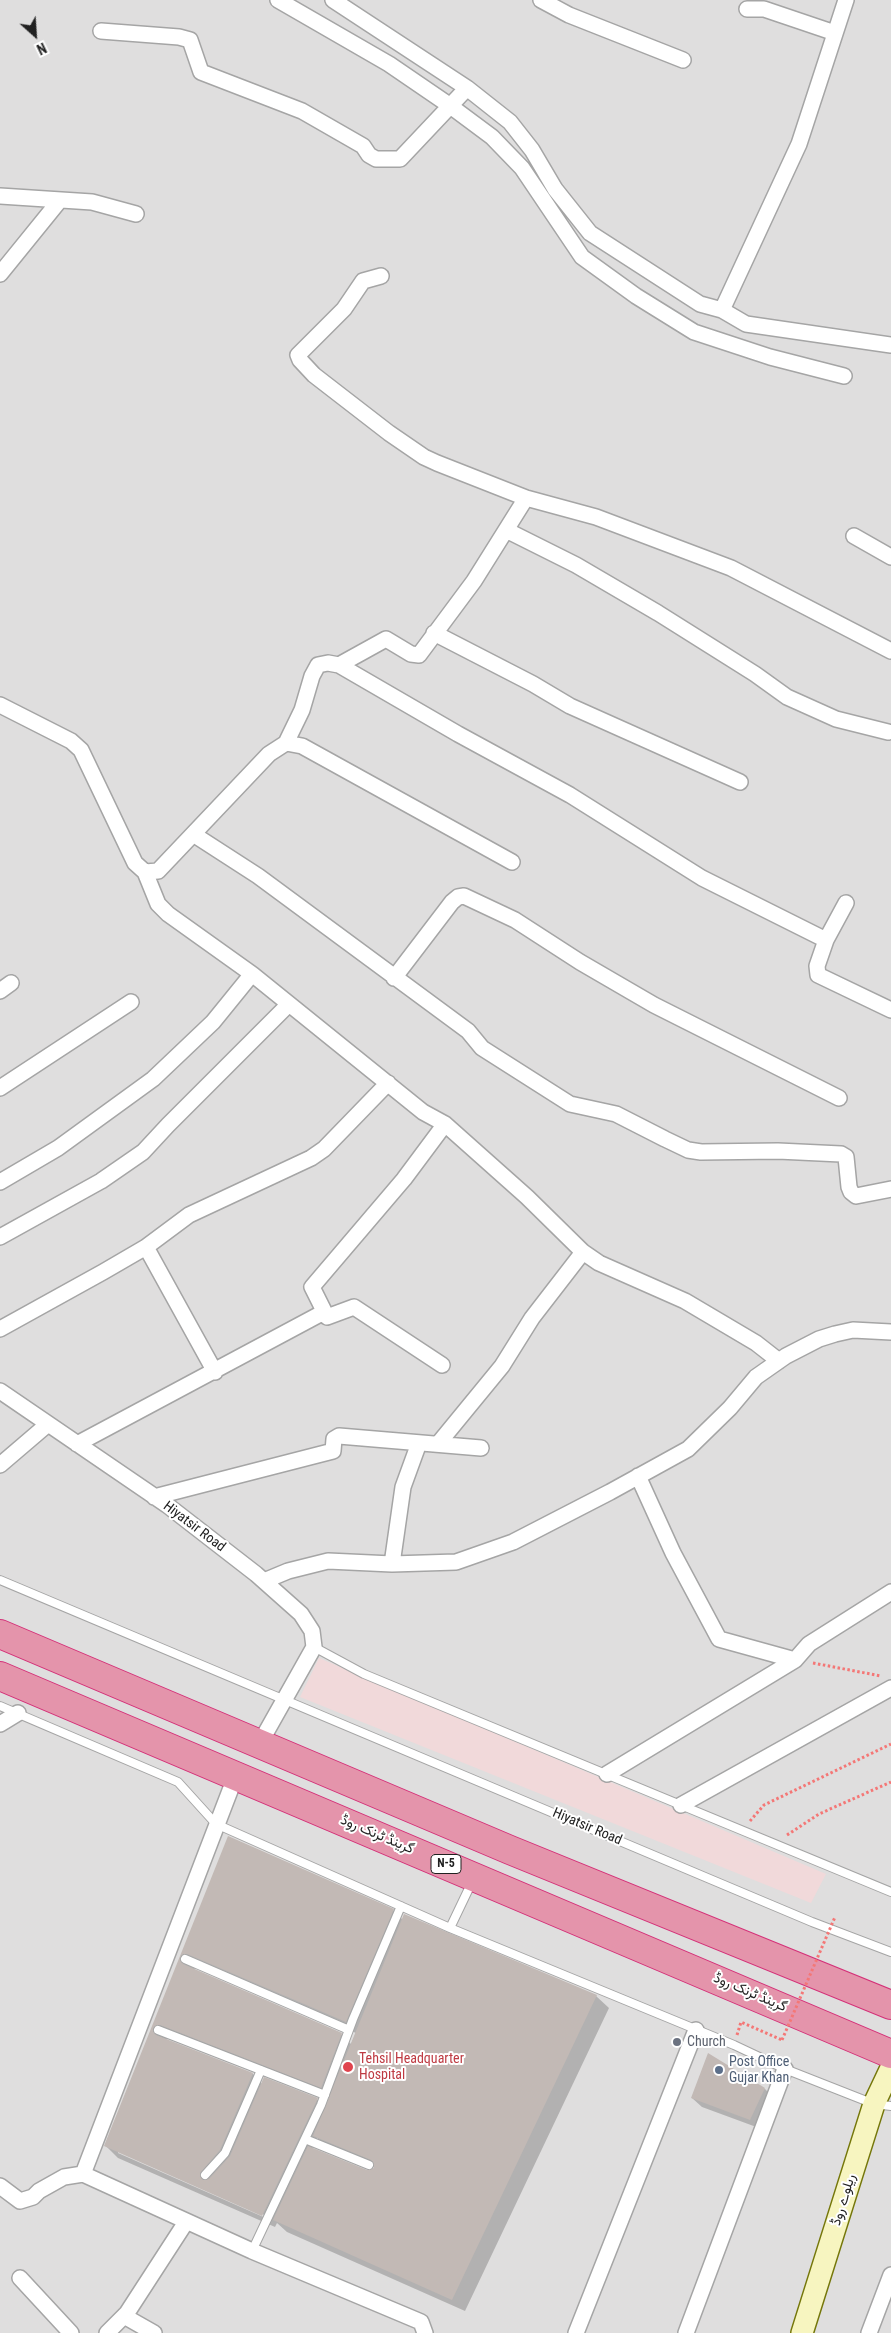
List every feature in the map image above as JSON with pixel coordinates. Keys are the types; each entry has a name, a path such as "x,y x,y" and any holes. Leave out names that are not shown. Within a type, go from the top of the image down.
{"highway":[{"path":"0,1634 510,1850 891,2005"},
{"name":"گرینڈ ٹرنک روڈ","path":"0,1676 891,2054"}],"main road":[{"name":"ریلوے روڈ","path":"802,2333 882,2105 891,2068"}],"street":[{"path":"278,0 389,64 510,122 532,150 554,188 557,206 582,257 636,296 694,332 844,376"},
{"path":"333,0 458,96 492,137 514,158 557,206 590,233 700,304 722,310 745,326 891,345"},
{"path":"541,0 569,15 624,35 683,60"},
{"path":"722,310 798,144 846,0"},
{"path":"747,8 764,9 782,14 836,33"},
{"path":"101,31 179,37 190,40 201,72 302,111 363,146 369,155 376,159 400,159 458,96"},
{"path":"0,196 92,202 136,214"},
{"path":"0,274 60,200"},
{"path":"381,276 363,280 344,309 298,354 300,360 336,392 424,457 526,498 596,517 731,568 891,651"},
{"path":"739,344 745,326"},
{"path":"145,872 158,871 269,754 286,743 302,710 312,676 318,665 339,665 386,639 411,654 419,655 474,581 526,498"},
{"path":"506,530 576,565 658,613 761,678 787,697 836,719 888,732"},
{"path":"854,536 891,557"},
{"path":"434,634 533,684 570,706 740,782"},
{"path":"339,665 458,734 570,795 702,878 826,940"},
{"path":"0,705 71,741 81,750 135,863 145,872 158,904 168,914 252,974 423,1112 445,1124 527,1197 583,1252 599,1263 653,1286 718,1319 756,1343 779,1361"},
{"path":"286,743 302,746 512,862"},
{"path":"193,834 258,876 468,1031 482,1048 570,1104 622,1116 688,1150 701,1152 778,1151 841,1154 846,1157 849,1187 856,1196 891,1189"},
{"path":"394,978 452,902 458,896 464,896 515,920 580,962 654,1005 839,1098"},
{"path":"846,903 826,940 817,966 818,975 891,1010"},
{"path":"0,1182 58,1148 153,1079 213,1022 252,974"},
{"path":"0,1088 131,1002"},
{"path":"0,1237 82,1192 143,1152 289,1004"},
{"path":"0,1329 146,1246 189,1215 311,1158 324,1148 388,1083"},
{"path":"442,1365 354,1306 327,1317 312,1287 404,1179 445,1124"},
{"path":"146,1246 215,1372"},
{"path":"438,1444 502,1366 532,1318 583,1252"},
{"path":"77,1444 215,1372 324,1312"},
{"path":"264,1581 288,1571 328,1561 392,1564 456,1562 513,1542 688,1449 730,1408 756,1377 779,1361 819,1339 835,1334 852,1330 891,1332"},
{"name":"Hiyatsir Road","path":"0,1392 154,1497 264,1581 301,1614 312,1630 314,1647"},
{"path":"0,1465 48,1424"},
{"path":"154,1497 333,1451 334,1439 339,1436 481,1448"},
{"path":"392,1564 402,1487 419,1442"},
{"path":"638,1476 673,1553 719,1639 795,1660"},
{"path":"607,1774 795,1660 810,1644 891,1592"},
{"path":"260,1743 314,1647"},
{"path":"681,1805 891,1688"},
{"path":"0,1724 18,1713"},
{"path":"83,2174 236,1776"},
{"path":"576,2333 696,2030"},
{"path":"686,2333 785,2069"},
{"path":"0,2186 20,2201 33,2197 39,2191 64,2177 83,2174 252,2251 421,2322 425,2333"},
{"path":"107,2333 124,2316 186,2222"},
{"path":"869,2333 891,2275"},
{"path":"20,2278 71,2333"},
{"path":"124,2316 154,2333"}],"lane":[{"name":"Hiyatsir Road","path":"0,1580 812,1922 891,1952"},
{"path":"314,1647 364,1674 891,1892"},
{"path":"0,1706 178,1782 216,1824 450,1928 734,2045 785,2069 882,2105"},
{"path":"450,1928 475,1876"},
{"path":"252,2251 325,2094 349,2030 401,1906"},
{"path":"185,1958 349,2030"},
{"path":"158,2030 325,2094"},
{"path":"205,2174 225,2153 261,2070"},
{"path":"305,2138 369,2165"}],"path":[{"path":"795,1660 891,1678"},
{"path":"741,1830 764,1805 891,1744"},
{"path":"774,1844 819,1814 891,1782"},
{"path":"734,2045 741,2022 782,2040 835,1916"}],"shaded area":[{"path":"0,0 891,0 891,2333 0,2333"},
{"path":"319,1658 826,1874 811,1903 300,1697"}],"building":[{"path":"228,1836 394,1909 346,2022 187,1954 180,1957 183,1964 342,2033 321,2088 160,2025 153,2028 156,2035 253,2073 220,2150 200,2173 203,2180 209,2179 230,2156 264,2077 318,2098 262,2216 104,2146"},
{"path":"404,1914 597,1995 452,2300 273,2220 308,2146 367,2170 374,2168 371,2160 313,2136"},
{"name":"Post Office Gujar Khan","path":"708,2053 765,2088 750,2120 691,2098"}],"place":[{"name":"Church","path":"677,2042"},
{"name":"Tehsil Headquarter Hospital","path":"348,2067"},
{"name":"Post Office Gujar Khan","path":"719,2070"}]}
